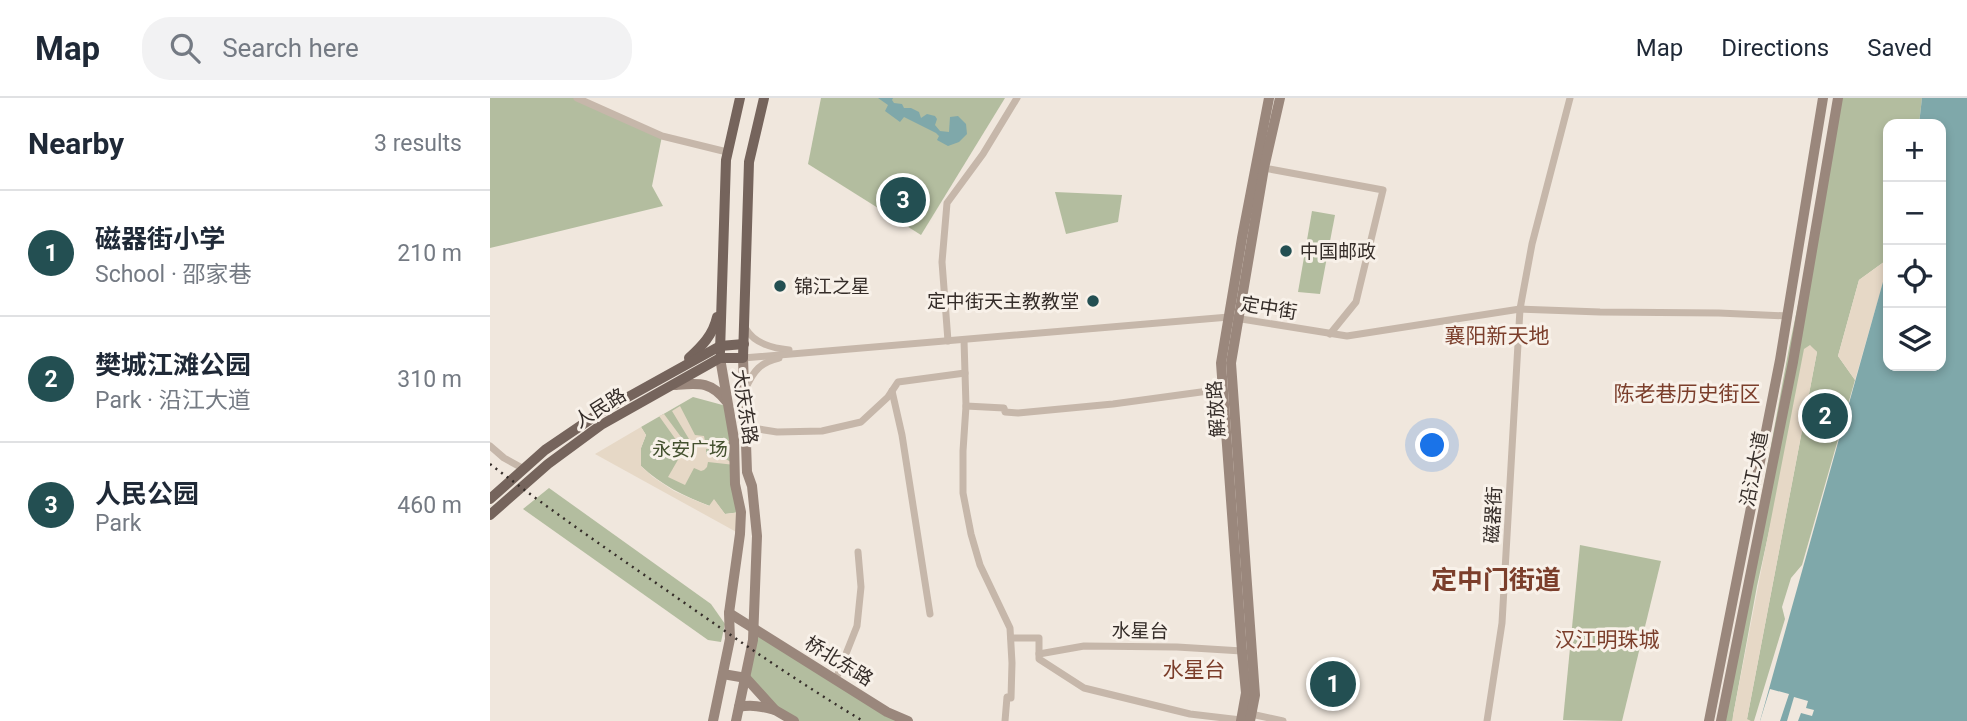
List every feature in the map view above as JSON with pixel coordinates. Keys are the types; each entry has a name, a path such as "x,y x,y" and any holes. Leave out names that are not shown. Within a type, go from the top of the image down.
{"main road":[{"name":"大庆东路","path":"713,721 730,639 729,614 741,512 735,484 730,407 720,358 726,160 740,98"},
{"name":"大庆东路","path":"736,721 753,640 757,536 752,486 747,472 743,358 749,162 764,98"},
{"name":"解放路","path":"1251,717 1255,695 1231,363 1233,318 1257,152 1269,98"},
{"name":"解放路","path":"1241,721 1246,693 1221,363 1280,98"},
{"name":"沿江大道","path":"1709,721 1788,316 1823,98"},
{"name":"沿江大道","path":"1721,721 1793,362 1838,98"},
{"path":"673,379 714,331 722,298"},
{"name":"人民路","path":"490,515 548,464 601,425 720,346 744,344"},
{"path":"720,358 743,358"},
{"name":"人民路","path":"493,493 545,450 601,412 720,358"},
{"path":"673,379 702,382 721,394 730,407"},
{"name":"桥北东路","path":"729,614 887,712 908,721"},
{"path":"723,674 746,678 775,710 794,721"},
{"path":"739,707 746,705 775,710"}],"street":[{"path":"577,98 662,136 727,152"},
{"path":"948,341 942,262 947,203 983,154 1017,98"},
{"name":"磁器街","path":"1487,721 1502,623 1520,309 1532,244 1570,98"},
{"path":"1264,169 1383,190 1356,302 1330,334"},
{"name":"定中街","path":"743,358 1233,318 1347,337 1520,309 1788,316"},
{"path":"744,325 749,334 771,348 807,352"},
{"path":"964,340 966,406 963,493 980,565 1010,628 1011,698 1007,698 1004,721"},
{"path":"744,392 752,374 768,361 807,352"},
{"path":"746,427 777,432 822,431 861,422 898,382 965,373"},
{"path":"966,406 1004,408 1005,412 1018,413 1113,404 1223,389"},
{"path":"892,391 902,435 930,614"},
{"path":"490,446 524,469"},
{"path":"836,679 857,626 861,587 858,552"},
{"path":"1010,638 1039,638 1039,659 1084,688 1190,714 1241,721"},
{"name":"水星台","path":"1039,654 1084,646 1242,651"},
{"path":"1251,717 1283,721"}],"green space":[{"path":"490,98 577,98 662,136 652,186 663,206 490,248"},
{"path":"821,98 1005,98 921,235 808,164"},
{"path":"1836,98 1922,98 1920,119 1883,119 1883,263 1859,280 1838,356 1855,380 1802,565 1791,578 1782,607 1785,619 1754,721 1720,721 1789,348 1824,179","holes":["1810,346 1817,352 1747,719 1733,716 1757,586"]},
{"path":"1055,192 1122,195 1118,222 1066,234"},
{"path":"1312,211 1335,215 1320,294 1298,292"},
{"name":"永安广场","path":"693,397 730,407 741,512 725,514 714,500 710,506 691,498 665,484 641,466 641,448 646,435 641,427"},
{"path":"549,488 711,604 725,624 721,642 708,640 523,509"},
{"path":"1580,545 1661,561 1622,721 1563,720"},
{"path":"753,628 908,721 794,721 746,678"}],"shaded area":[{"path":"1883,263 1883,282 1855,380 1838,356 1859,280"},
{"path":"1810,345 1817,352 1747,719 1751,721 1732,721 1804,349"},
{"path":"680,406 695,435 704,436 706,446 734,439 720,448 706,449 706,454 720,455 735,465 708,462 704,470 694,468 685,485 668,477 679,458 675,456 673,449 679,444 659,416 664,414 684,441 689,439 672,411"},
{"path":"641,427 646,435 641,448 641,466 674,491 709,506 714,499 725,514 741,512 740,534 595,454"}],"water":[{"path":"878,98 893,98 894,103 919,112 921,118 927,114 935,116 935,125 940,131 949,132 950,117 958,116 966,124 967,134 959,142 948,146 937,140 939,136 936,133 904,117 900,122 885,111 888,105"},
{"path":"1922,98 1967,98 1967,721 1760,721 1883,282 1883,371 1946,371 1946,119 1920,119"}],"pier":[{"path":"1770,689 1789,694 1780,721 1760,721"},
{"path":"1794,697 1808,701 1806,708 1814,710 1812,716 1801,713 1798,721 1787,721"}],"railway":[{"path":"490,464 735,638 863,721"}],"place":[{"name":"人民公园","path":"903,200"},
{"name":"中国邮政","path":"1286,251"},
{"name":"锦江之星","path":"780,286"},
{"name":"定中街天主教教堂","path":"1093,301"},
{"name":"樊城江滩公园","path":"1825,416"},
{"name":"磁器街小学","path":"1333,684"}],"district":[{"name":"襄阳新天地","path":"1497,336"},
{"name":"陈老巷历史街区","path":"1687,394"},
{"name":"定中门街道","path":"1496,580"},
{"name":"汉江明珠城","path":"1607,640"},
{"name":"水星台","path":"1194,670"}]}
